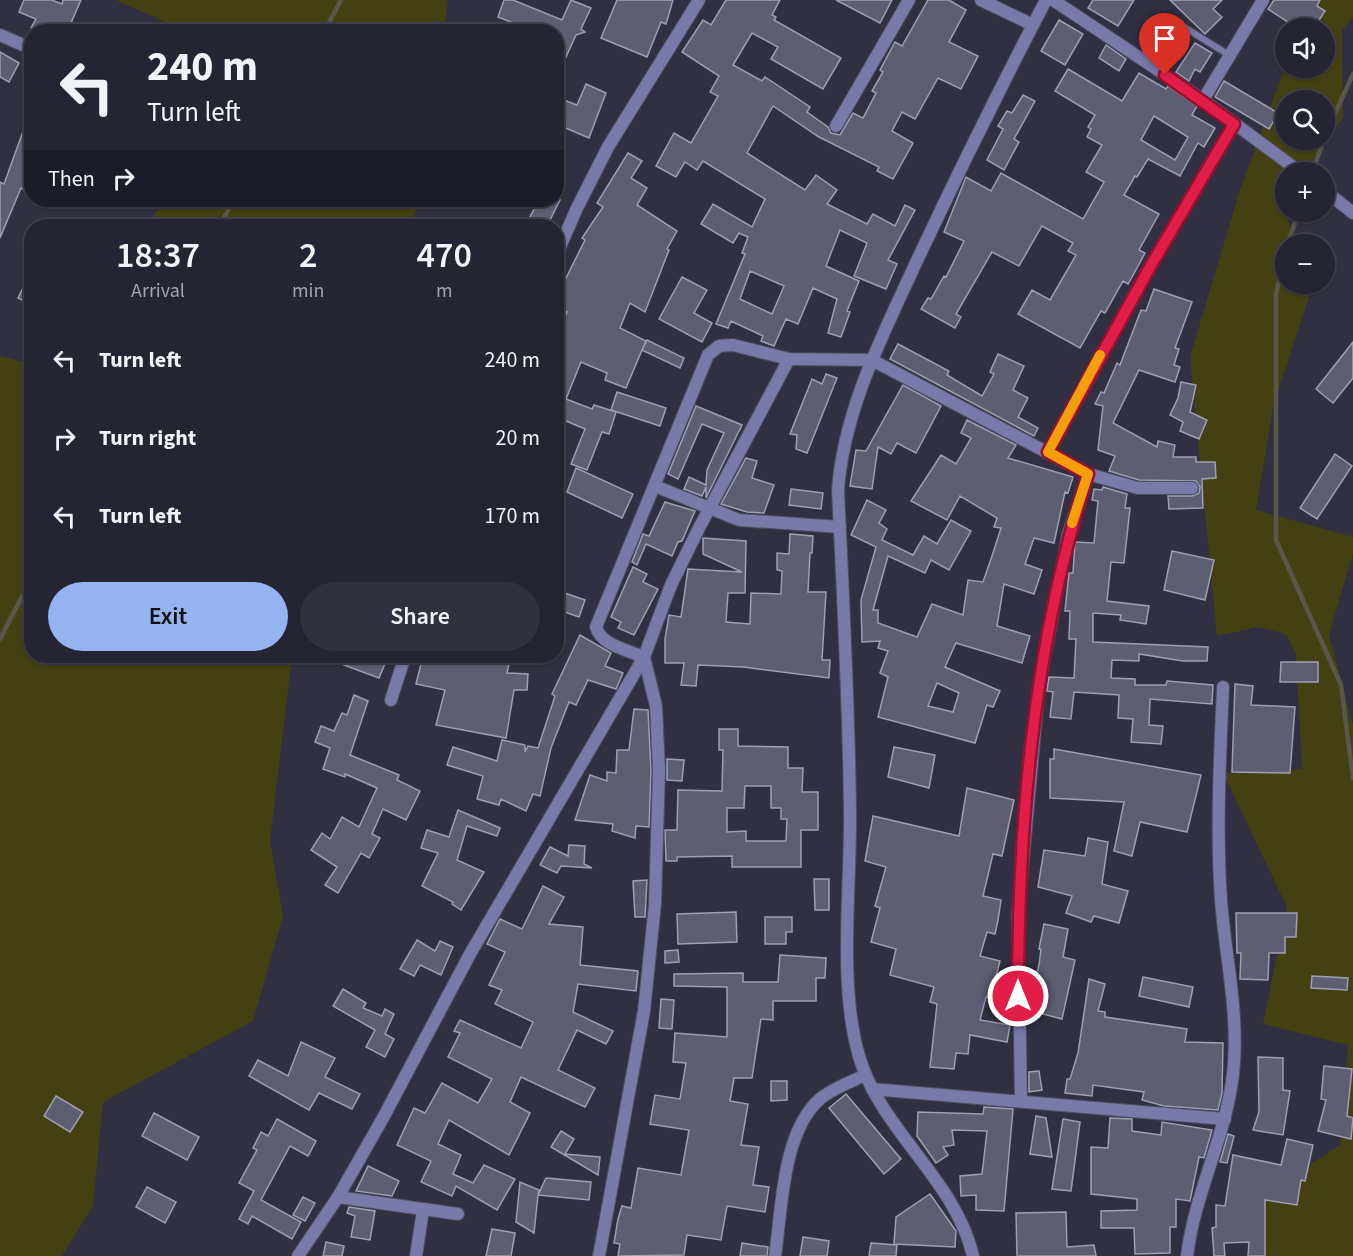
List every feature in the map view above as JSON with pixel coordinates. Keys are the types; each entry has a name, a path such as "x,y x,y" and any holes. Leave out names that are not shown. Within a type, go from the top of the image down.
{"street":[{"path":"564,238 608,147 699,0"},
{"path":"836,126 909,0"},
{"path":"981,0 1033,25"},
{"path":"973,1256 955,1211 872,1089 858,1054 849,992 850,812 840,527 841,460 849,423 872,360 969,148 1046,0"},
{"path":"1053,0 1203,100 1286,162"},
{"path":"1203,100 1263,0"},
{"path":"0,35 24,46"},
{"path":"1048,452 1144,277 1234,124"},
{"path":"1335,199 1353,213"},
{"path":"644,657 604,640 598,635 596,627 708,356 719,346 733,345 789,359 872,360 1088,474 1138,488 1192,488"},
{"path":"298,1256 338,1197 383,1118 470,954 644,657 671,585 708,509 789,359"},
{"path":"1021,1100 1018,915 1039,685 1068,535 1088,474"},
{"path":"655,486 725,516 755,522 840,527"},
{"path":"599,1256 644,1011 655,904 658,770 656,706 644,657"},
{"path":"391,700 403,663"},
{"path":"1187,1256 1200,1193 1231,1096 1236,1032 1220,885 1219,827 1223,687"},
{"path":"775,1256 789,1163 802,1118 821,1098 865,1075"},
{"path":"872,1089 1225,1119"},
{"path":"338,1197 458,1214"},
{"path":"416,1256 423,1210"}],"lane":[{"path":"1171,19 1229,55"}],"shaded area":[{"path":"116,0 448,0 445,24 169,24"},
{"path":"1311,0 1353,0 1353,17 1342,30 1343,118 1335,129 1335,90 1277,90 1281,78 1335,78 1335,18 1304,18"},
{"path":"1275,94 1275,150 1319,150 1310,162 1275,162 1275,222 1288,222 1292,234 1275,234 1275,294 1308,294 1309,297 1274,403 1256,510 1353,537 1353,553 1329,635 1353,725 1353,1256 1263,1256 1253,1202 1340,1145 1348,1045 1263,1024 1287,907 1223,773 1302,769 1296,654 1286,634 1258,627 1217,636 1190,357 1240,190"},
{"path":"161,207 418,207 413,219 151,219"},
{"path":"0,356 24,362 24,663 291,663 270,841 283,916 253,1021 103,1102 93,1206 62,1256 0,1256"}],"building":[{"path":"24,0 52,0 62,4 63,0 81,0 70,24 33,24 36,19 19,12"},
{"path":"504,0 513,0 562,20 571,0 591,8 581,29 585,32 576,35 564,61 564,24 516,24 498,17"},
{"path":"617,0 673,0 666,24 661,22 647,57 601,38"},
{"path":"726,0 780,0 772,15 776,17 774,20 841,58 823,89 771,59 778,47 752,33 733,65 762,81 765,77 810,107 807,112 828,127 831,133 840,135 853,113 863,118 876,93 872,91 883,72 880,70 895,42 902,46 928,0 949,0 966,10 949,42 978,56 961,89 938,78 915,119 902,112 892,131 913,143 893,179 877,171 879,167 819,137 773,106 747,153 805,190 816,175 837,190 827,204 867,224 873,214 895,226 905,205 915,210 888,260 897,264 886,289 854,276 867,243 840,230 826,266 859,281 847,311 850,312 841,337 828,333 837,299 813,288 798,324 786,319 774,346 761,341 763,336 731,321 728,328 716,324 745,254 742,253 748,237 739,233 733,243 701,224 713,204 752,227 765,199 703,161 697,170 685,162 676,177 656,166 674,133 691,143 718,96 710,92 719,76 682,52 703,20 711,25","holes":["750,271 784,286 772,314 740,299"]},
{"path":"836,0 892,0 880,23"},
{"path":"1093,0 1134,0 1118,26 1088,8"},
{"path":"1170,0 1222,0 1213,9 1222,17 1205,34"},
{"path":"1274,0 1320,0 1317,6 1325,11 1320,18 1282,18 1268,9"},
{"path":"1059,20 1083,34 1065,65 1041,51"},
{"path":"1195,43 1212,53 1200,72 1195,69 1189,81 1176,72"},
{"path":"1106,45 1126,59 1119,71 1099,58"},
{"path":"0,52 19,63 9,82 0,77"},
{"path":"1068,69 1122,101 1139,73 1166,89 1168,86 1197,106 1192,115 1215,128 1204,147 1198,143 1180,176 1148,159 1137,177 1135,176 1124,195 1159,214 1139,250 1145,253 1128,284 1123,281 1105,313 1101,311 1080,348 1018,314 1032,290 1050,300 1076,255 1068,251 1073,243 1042,226 1019,266 992,252 956,314 961,317 955,328 921,309 928,298 931,299 944,276 946,277 964,241 944,232 966,177 991,191 1001,173 1083,219 1104,182 1086,172 1102,145 1087,137 1091,129 1088,127 1095,115 1055,91","holes":["1154,116 1188,137 1175,160 1141,140"]},
{"path":"1224,81 1275,111 1275,118 1269,129 1215,97"},
{"path":"586,84 606,93 589,138 564,127 564,100 577,105"},
{"path":"1023,95 1035,101 1014,139 1019,142 1004,170 987,160 1003,129 998,126 1007,111 1012,113"},
{"path":"24,129 24,190 21,188 0,238 0,182 4,184"},
{"path":"628,153 642,161 631,178 647,188 637,205 677,231 667,249 669,250 645,312 630,303 620,328 646,341 626,388 605,380 607,373 581,362 566,399 592,409 594,405 616,412 609,434 602,432 587,470 571,464 585,429 564,420 564,318 567,312 564,311 564,282 585,240 582,238 603,207 597,203"},
{"path":"535,207 556,207 550,219 529,219"},
{"path":"682,277 707,290 694,313 712,323 702,342 659,319"},
{"path":"24,286 24,301 18,298"},
{"path":"1154,289 1192,302 1175,348 1179,349 1174,365 1180,367 1175,382 1139,370 1113,423 1157,447 1158,441 1175,445 1173,457 1196,457 1196,462 1215,462 1216,478 1202,479 1203,508 1169,509 1168,496 1192,496 1199,493 1200,487 1196,481 1139,480 1109,471 1115,456 1098,450 1103,406 1095,404 1101,392 1104,393 1117,363 1120,365 1141,310 1146,311"},
{"path":"647,340 684,358 680,368 642,350"},
{"path":"1353,342 1353,378 1333,403 1316,389"},
{"path":"898,344 949,371 947,375 982,396 994,374 990,372 998,354 1024,366 1013,390 1028,398 1018,417 1038,428 1034,436 890,359"},
{"path":"826,374 837,378 807,453 796,449 797,435 790,434 812,379 822,384"},
{"path":"1181,382 1196,385 1190,412 1207,420 1199,439 1180,431 1183,422 1170,415 1178,398"},
{"path":"903,385 941,406 916,453 897,443 891,454 878,447 872,489 850,486 856,450 866,451"},
{"path":"617,392 666,408 660,426 611,410"},
{"path":"696,406 742,425 706,498 706,487 702,496 684,489 689,477 706,485 707,470 724,433 702,424 678,479 668,474"},
{"path":"967,420 1016,445 1008,458 1073,477 1068,493 1065,492 1054,543 1034,538 1025,564 1042,570 1034,594 1004,584 997,626 1030,636 1022,663 956,643 945,667 1000,691 993,707 987,705 975,743 878,717 888,677 880,673 888,651 878,648 880,641 862,642 861,600 876,547 851,535 867,500 886,510 879,523 887,529 882,540 913,555 924,536 937,544 951,520 971,531 949,570 931,560 925,573 888,556 873,610 878,610 878,623 917,637 932,604 963,615 968,580 983,582 1001,528 994,527 997,518 960,496 947,520 911,501 941,455 956,464 971,438 961,433","holes":["937,683 959,693 953,712 928,706"]},
{"path":"1335,454 1352,466 1317,519 1300,508"},
{"path":"746,458 757,461 752,478 774,485 764,513 747,512 721,504"},
{"path":"576,468 633,494 622,518 567,492"},
{"path":"1103,487 1127,494 1125,508 1130,508 1124,563 1111,562 1107,601 1149,606 1146,624 1120,620 1121,615 1093,613 1093,642 1208,647 1207,661 1183,661 1139,654 1139,661 1112,660 1111,678 1135,679 1135,685 1166,685 1167,681 1213,685 1212,704 1150,699 1149,725 1163,726 1161,744 1131,742 1133,719 1118,718 1119,695 1074,692 1071,719 1050,717 1053,692 1047,691 1049,677 1074,678 1076,639 1069,639 1070,611 1065,611 1069,573 1073,573 1075,542 1094,543 1098,501 1092,500 1094,489 1102,490"},
{"path":"791,489 823,493 821,509 789,505"},
{"path":"665,502 695,511 682,541 678,542 672,556 646,544 637,565 632,562 643,534 649,536"},
{"path":"790,534 813,536 808,592 826,592 822,660 830,660 829,678 743,667 698,665 696,686 681,685 684,663 665,663 665,639 669,615 681,617 688,569 742,572 703,554 703,538 746,541 745,593 728,593 726,622 750,624 751,593 781,594 782,571 777,570 777,553 789,554"},
{"path":"1172,551 1214,560 1205,600 1164,590"},
{"path":"633,567 647,574 643,582 658,589 634,635 618,628 621,622 611,617"},
{"path":"564,593 585,600 579,617 564,612"},
{"path":"580,635 611,653 605,666 623,673 616,689 588,680 576,705 569,702 551,748 540,796 533,794 526,811 501,799 499,805 477,799 483,776 447,765 453,747 497,761 502,740 525,745 525,752 528,746 538,748 555,696 552,694"},
{"path":"1281,662 1318,662 1318,682 1280,682"},
{"path":"339,663 385,663 379,678"},
{"path":"421,663 503,663 509,664 507,673 528,674 527,690 514,690 506,738 436,725 445,690 416,684"},
{"path":"1235,684 1253,686 1251,705 1295,707 1290,773 1232,772"},
{"path":"354,695 368,701 350,755 399,775 397,780 420,791 406,820 383,809 372,834 380,838 369,858 361,853 338,893 325,885 337,867 311,850 322,833 330,839 342,817 359,827 377,788 345,774 345,777 323,769 330,748 315,742 321,726 334,731 342,713 347,715"},
{"path":"634,709 648,710 651,770 649,827 636,826 635,838 612,831 613,824 575,820 590,775 607,781 607,772 616,773 617,750 629,750"},
{"path":"719,729 738,729 738,746 788,747 788,768 803,768 802,792 818,792 818,830 801,830 801,867 732,867 732,856 677,857 677,861 666,861 665,830 677,830 678,790 722,791 723,750 719,750","holes":["745,786 771,786 771,808 781,808 781,819 787,819 786,841 746,841 746,831 727,832 727,808 744,808"]},
{"path":"894,747 935,755 929,788 888,777"},
{"path":"1054,749 1201,775 1187,832 1140,822 1132,856 1114,851 1124,802 1050,798 1050,759 1054,759"},
{"path":"667,759 684,760 682,781 667,780"},
{"path":"967,788 1014,800 1002,856 993,854 983,896 1001,900 995,934 987,932 980,956 1000,961 994,984 1011,989 1011,1004 986,997 980,1020 1010,1025 1007,1042 970,1035 968,1054 956,1053 954,1069 930,1067 937,1004 930,1002 934,987 890,975 896,949 871,942 880,908 875,906 886,867 865,861 873,816 959,836"},
{"path":"458,810 500,828 497,836 467,826 457,860 484,872 461,910 452,904 453,902 422,886 438,853 421,848 427,830 449,837"},
{"path":"1088,838 1108,842 1102,884 1128,891 1119,923 1094,916 1091,922 1066,913 1072,896 1038,887 1044,850 1085,856"},
{"path":"569,845 585,846 584,864 592,868 561,866 557,873 540,865 550,847 568,856"},
{"path":"814,879 829,879 829,910 815,910"},
{"path":"647,880 645,917 635,917 633,881"},
{"path":"543,886 564,897 549,924 583,927 580,965 638,971 636,991 578,984 573,1012 613,1031 606,1044 577,1030 558,1070 595,1088 585,1107 521,1077 510,1102 530,1113 509,1155 449,1120 438,1144 461,1155 453,1174 473,1183 484,1165 515,1179 497,1210 456,1186 452,1196 421,1182 431,1161 397,1145 414,1108 425,1113 442,1083 478,1103 492,1079 448,1057 460,1033 454,1031 460,1020 521,1048 533,1022 495,1004 502,990 489,985 505,952 487,944 500,919 522,929"},
{"path":"736,912 737,942 678,944 677,914"},
{"path":"1236,913 1297,913 1296,937 1285,937 1285,953 1269,953 1268,980 1240,979 1241,953 1237,953"},
{"path":"765,917 792,917 792,932 786,932 786,944 765,944"},
{"path":"1044,924 1068,929 1063,957 1075,960 1062,1019 1028,1010 1028,994 1031,995 1039,965 1041,949 1039,949"},
{"path":"417,940 435,951 440,941 453,947 441,975 420,965 414,976 400,969"},
{"path":"678,950 679,962 665,963 665,951"},
{"path":"780,955 826,958 825,978 816,978 816,1001 773,1001 773,1020 761,1019 752,1078 734,1078 730,1101 748,1104 741,1145 759,1147 753,1185 769,1187 765,1212 727,1206 721,1240 687,1235 684,1255 618,1256 620,1244 614,1243 618,1219 622,1206 631,1208 638,1168 681,1175 689,1130 650,1124 655,1095 680,1099 686,1063 673,1062 675,1033 727,1037 727,987 674,986 674,974 743,973 743,982 778,982"},
{"path":"1312,976 1348,978 1347,990 1311,988"},
{"path":"1143,977 1193,987 1189,1007 1139,996"},
{"path":"1089,979 1105,984 1098,1011 1105,1012 1105,1017 1187,1029 1185,1042 1223,1043 1222,1093 1218,1110 1164,1106 1142,1100 1144,1092 1093,1085 1092,1096 1065,1093 1067,1079 1070,1079 1078,1053"},
{"path":"343,989 366,1003 363,1008 382,1016 385,1009 394,1014 385,1034 394,1039 385,1057 366,1047 375,1030 333,1006"},
{"path":"661,999 674,1000 672,1029 659,1028"},
{"path":"301,1042 335,1058 325,1077 360,1094 352,1109 319,1093 309,1110 249,1076 258,1060 288,1076"},
{"path":"1258,1057 1283,1058 1283,1090 1290,1091 1283,1135 1253,1130 1259,1112"},
{"path":"1324,1066 1352,1069 1347,1116 1353,1118 1351,1139 1318,1131 1326,1100 1321,1099"},
{"path":"1039,1071 1042,1090 1029,1092 1029,1072"},
{"path":"771,1081 787,1081 787,1100 771,1101"},
{"path":"846,1094 901,1159 884,1174 829,1108"},
{"path":"56,1096 83,1112 70,1132 44,1116"},
{"path":"984,1107 1013,1109 1004,1211 976,1210 976,1195 961,1196 960,1176 982,1174 987,1131 952,1130 954,1145 943,1147 948,1155 936,1163 917,1136 918,1112 983,1114"},
{"path":"154,1113 199,1137 187,1160 142,1136"},
{"path":"1036,1116 1046,1118 1052,1157 1030,1154"},
{"path":"1110,1118 1132,1119 1132,1131 1161,1135 1162,1122 1212,1130 1204,1158 1199,1157 1190,1201 1176,1199 1176,1227 1170,1227 1170,1253 1135,1254 1134,1228 1101,1228 1101,1211 1137,1210 1137,1199 1091,1194 1091,1147 1108,1148"},
{"path":"277,1119 316,1141 308,1156 290,1146 261,1200 301,1222 292,1239 252,1216 248,1224 239,1219 254,1191 239,1183 257,1150 253,1148 261,1132 268,1136"},
{"path":"1063,1119 1080,1122 1071,1191 1052,1189"},
{"path":"561,1131 574,1139 565,1154 600,1157 598,1175 551,1147"},
{"path":"1228,1134 1234,1136 1227,1163 1220,1162"},
{"path":"1287,1139 1313,1145 1305,1181 1301,1180 1297,1205 1265,1200 1265,1256 1248,1256 1249,1242 1224,1243 1225,1256 1214,1256 1212,1228 1216,1227 1216,1205 1225,1206 1233,1155 1281,1165"},
{"path":"368,1166 399,1181 392,1196 356,1191"},
{"path":"546,1178 591,1182 589,1200 538,1195"},
{"path":"520,1182 539,1190 534,1233 516,1222"},
{"path":"147,1187 176,1202 165,1223 136,1207"},
{"path":"930,1194 956,1231 955,1247 894,1244 896,1217"},
{"path":"303,1197 315,1203 305,1221 293,1215"},
{"path":"349,1207 375,1211 370,1240 351,1237 355,1216 347,1213"},
{"path":"1066,1212 1067,1247 1094,1245 1096,1256 1017,1256 1016,1213"},
{"path":"492,1229 515,1233 511,1256 486,1256"},
{"path":"803,1237 829,1241 827,1256 800,1256"},
{"path":"326,1242 344,1246 342,1256 323,1256"},
{"path":"742,1243 768,1247 767,1256 740,1256"},
{"path":"871,1243 897,1245 896,1256 869,1256"}],"waterway":[{"path":"328,24 341,0"},
{"path":"1335,114 1353,74"},
{"path":"1316,162 1320,150"},
{"path":"223,219 230,207"},
{"path":"1291,234 1295,222"},
{"path":"1276,294 1276,540 1341,685 1353,778"},
{"path":"0,639 24,592"}],"slow traffic":[{"path":"1072,523 1088,474 1048,452 1100,355"}],"route":[{"path":"1018,996 1018,915 1039,685 1068,535 1088,474 1048,452 1150,267 1234,124 1165,75"}]}
